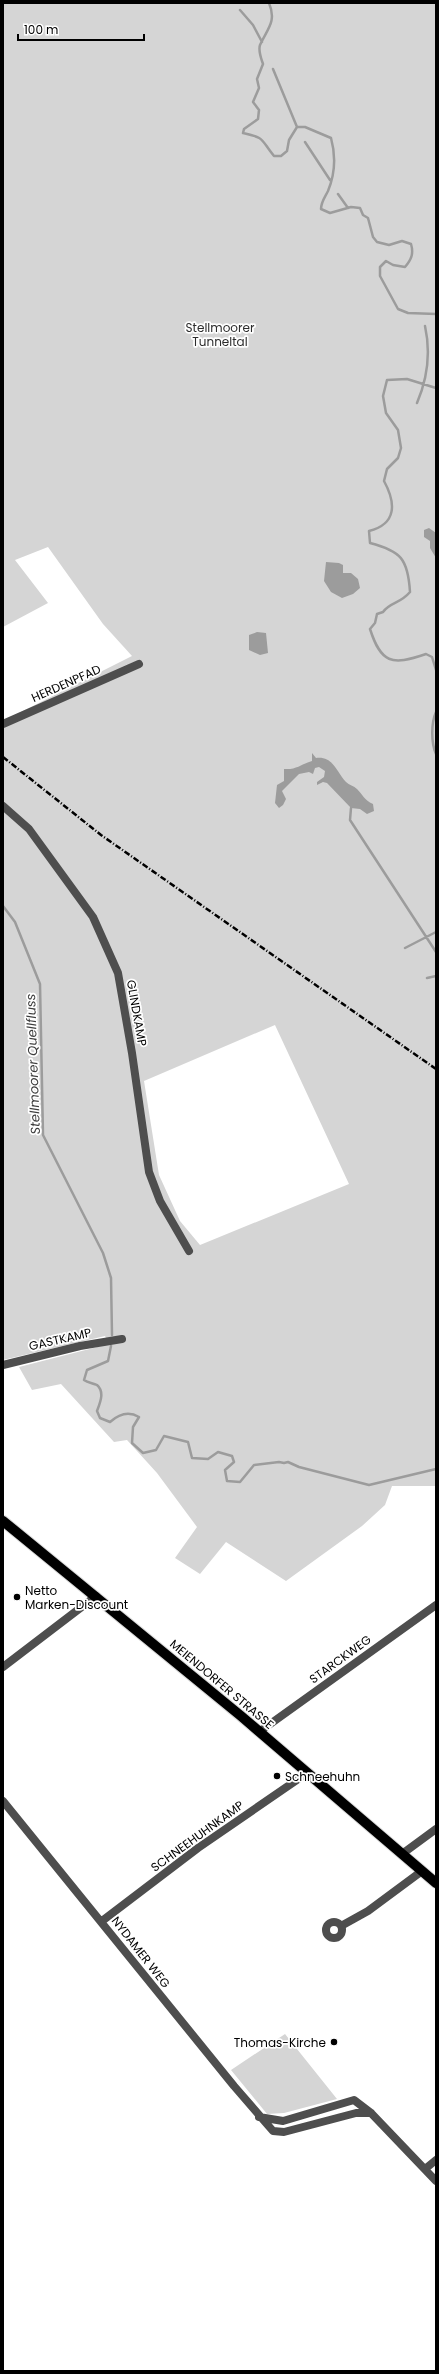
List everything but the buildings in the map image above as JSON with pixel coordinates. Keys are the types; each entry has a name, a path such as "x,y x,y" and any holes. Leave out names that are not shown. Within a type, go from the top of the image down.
{"main road":[{"name":"MEIENDORFER STRASSE","path":"3,1521 96,1596 259,1732 436,1883"}],"street":[{"name":"HERDENPFAD","path":"3,724 139,664"},
{"name":"GLINDKAMP","path":"3,806 29,829 93,917 118,973 132,1053 149,1172 160,1201 189,1251"},
{"name":"GASTKAMP","path":"3,1366 80,1346 122,1339"},
{"path":"3,1667 96,1596"},
{"name":"STARCKWEG","path":"259,1732 436,1605"},
{"name":"SCHNEEHUHNKAMP","path":"102,1921 198,1848 307,1773"},
{"name":"NYDAMER WEG","path":"3,1801 102,1921 141,1972 273,2131 284,2132 356,2113 371,2114"},
{"path":"402,1854 436,1829"},
{"path":"341,1926 368,1911 422,1871"},
{"path":"260,2117 283,2121 354,2100 371,2114 436,2181"},
{"path":"425,2169 436,2160"}],"green space":[{"name":"Stellmoorer Tunneltal","path":"3,3 436,3 436,1486 392,1486 385,1505 362,1526 286,1581 226,1542 200,1574 175,1558 197,1527 157,1473 127,1440 114,1442 61,1384 32,1390 19,1367 109,1344 105,1336 3,1360 3,721 132,656 103,624 48,547 15,560 48,603 3,627","holes":["275,1025 349,1184 200,1245 180,1221 159,1175 144,1081"]},
{"path":"285,2034 337,2099 284,2113 267,2114 231,2070"}],"shaded area":[{"path":"429,528 436,533 436,558 430,548 430,541 424,537 424,530"},
{"path":"326,562 339,563 343,565 343,573 351,573 358,579 360,588 353,594 342,598 331,592 324,581"},
{"path":"257,632 266,633 268,653 260,655 249,650 249,635"},
{"path":"312,753 316,758 326,759 334,765 346,782 356,788 373,804 374,811 367,814 360,809 351,808 327,783 323,782 317,785 317,782 324,777 325,771 319,767 315,768 313,774 309,772 299,774 282,791 286,799 283,805 279,808 275,803 277,785 284,781 284,769 296,768 312,761"}],"waterway":[{"path":"269,3 272,20 259,47 263,64 257,79 259,88 253,102 259,110 258,119 244,129 243,133 256,136 262,140 274,156 281,156 287,151 289,140 297,127 305,127 331,138 334,151 334,165 330,185 322,202 321,209 330,213 351,207 360,208 363,215 368,218 373,237 377,242 389,245 402,241 411,244 411,257 405,267 393,265 386,261 380,267 380,276 398,309 408,313 436,314"},
{"path":"240,10 253,25 262,42"},
{"path":"273,69 297,127"},
{"path":"305,142 330,180"},
{"path":"338,194 348,208"},
{"path":"417,403 424,384 427,365 428,346 425,326"},
{"path":"436,388 407,379 387,380 383,396 386,413 398,430 401,448 398,458 387,469 384,481 391,497 392,512 385,523 378,528 369,531 370,543 389,549 401,558 405,564 410,592 403,599 389,606 383,612 377,614 375,623 370,629 378,649 389,659 396,660 404,660 426,654 432,657 436,670"},
{"path":"436,712 432,733 436,754"},
{"path":"351,808 350,820 436,952"},
{"name":"Stellmoorer Quellfluss","path":"3,906 15,922 40,984 43,1135 103,1253 111,1278 112,1335"},
{"path":"405,948 436,932"},
{"path":"427,978 436,976"},
{"name":"Stellmoorer Quellfluss","path":"111,1346 108,1361 87,1370 84,1380 97,1385 101,1391 101,1398 97,1411 100,1418 110,1422 124,1414 132,1414 139,1417 133,1427 132,1443 143,1453 156,1450 164,1436 188,1442 192,1458 208,1459 218,1452 232,1456 234,1462 225,1470 227,1481 240,1482 254,1465 279,1462 288,1462 299,1467 369,1485 436,1469"}],"railway":[{"path":"3,757 101,835 436,1069"}],"place":[{"name":"Netto Marken-Discount","path":"17,1597"},
{"name":"Schneehuhn","path":"277,1776"},
{"name":"Thomas-Kirche","path":"334,2042"}]}
